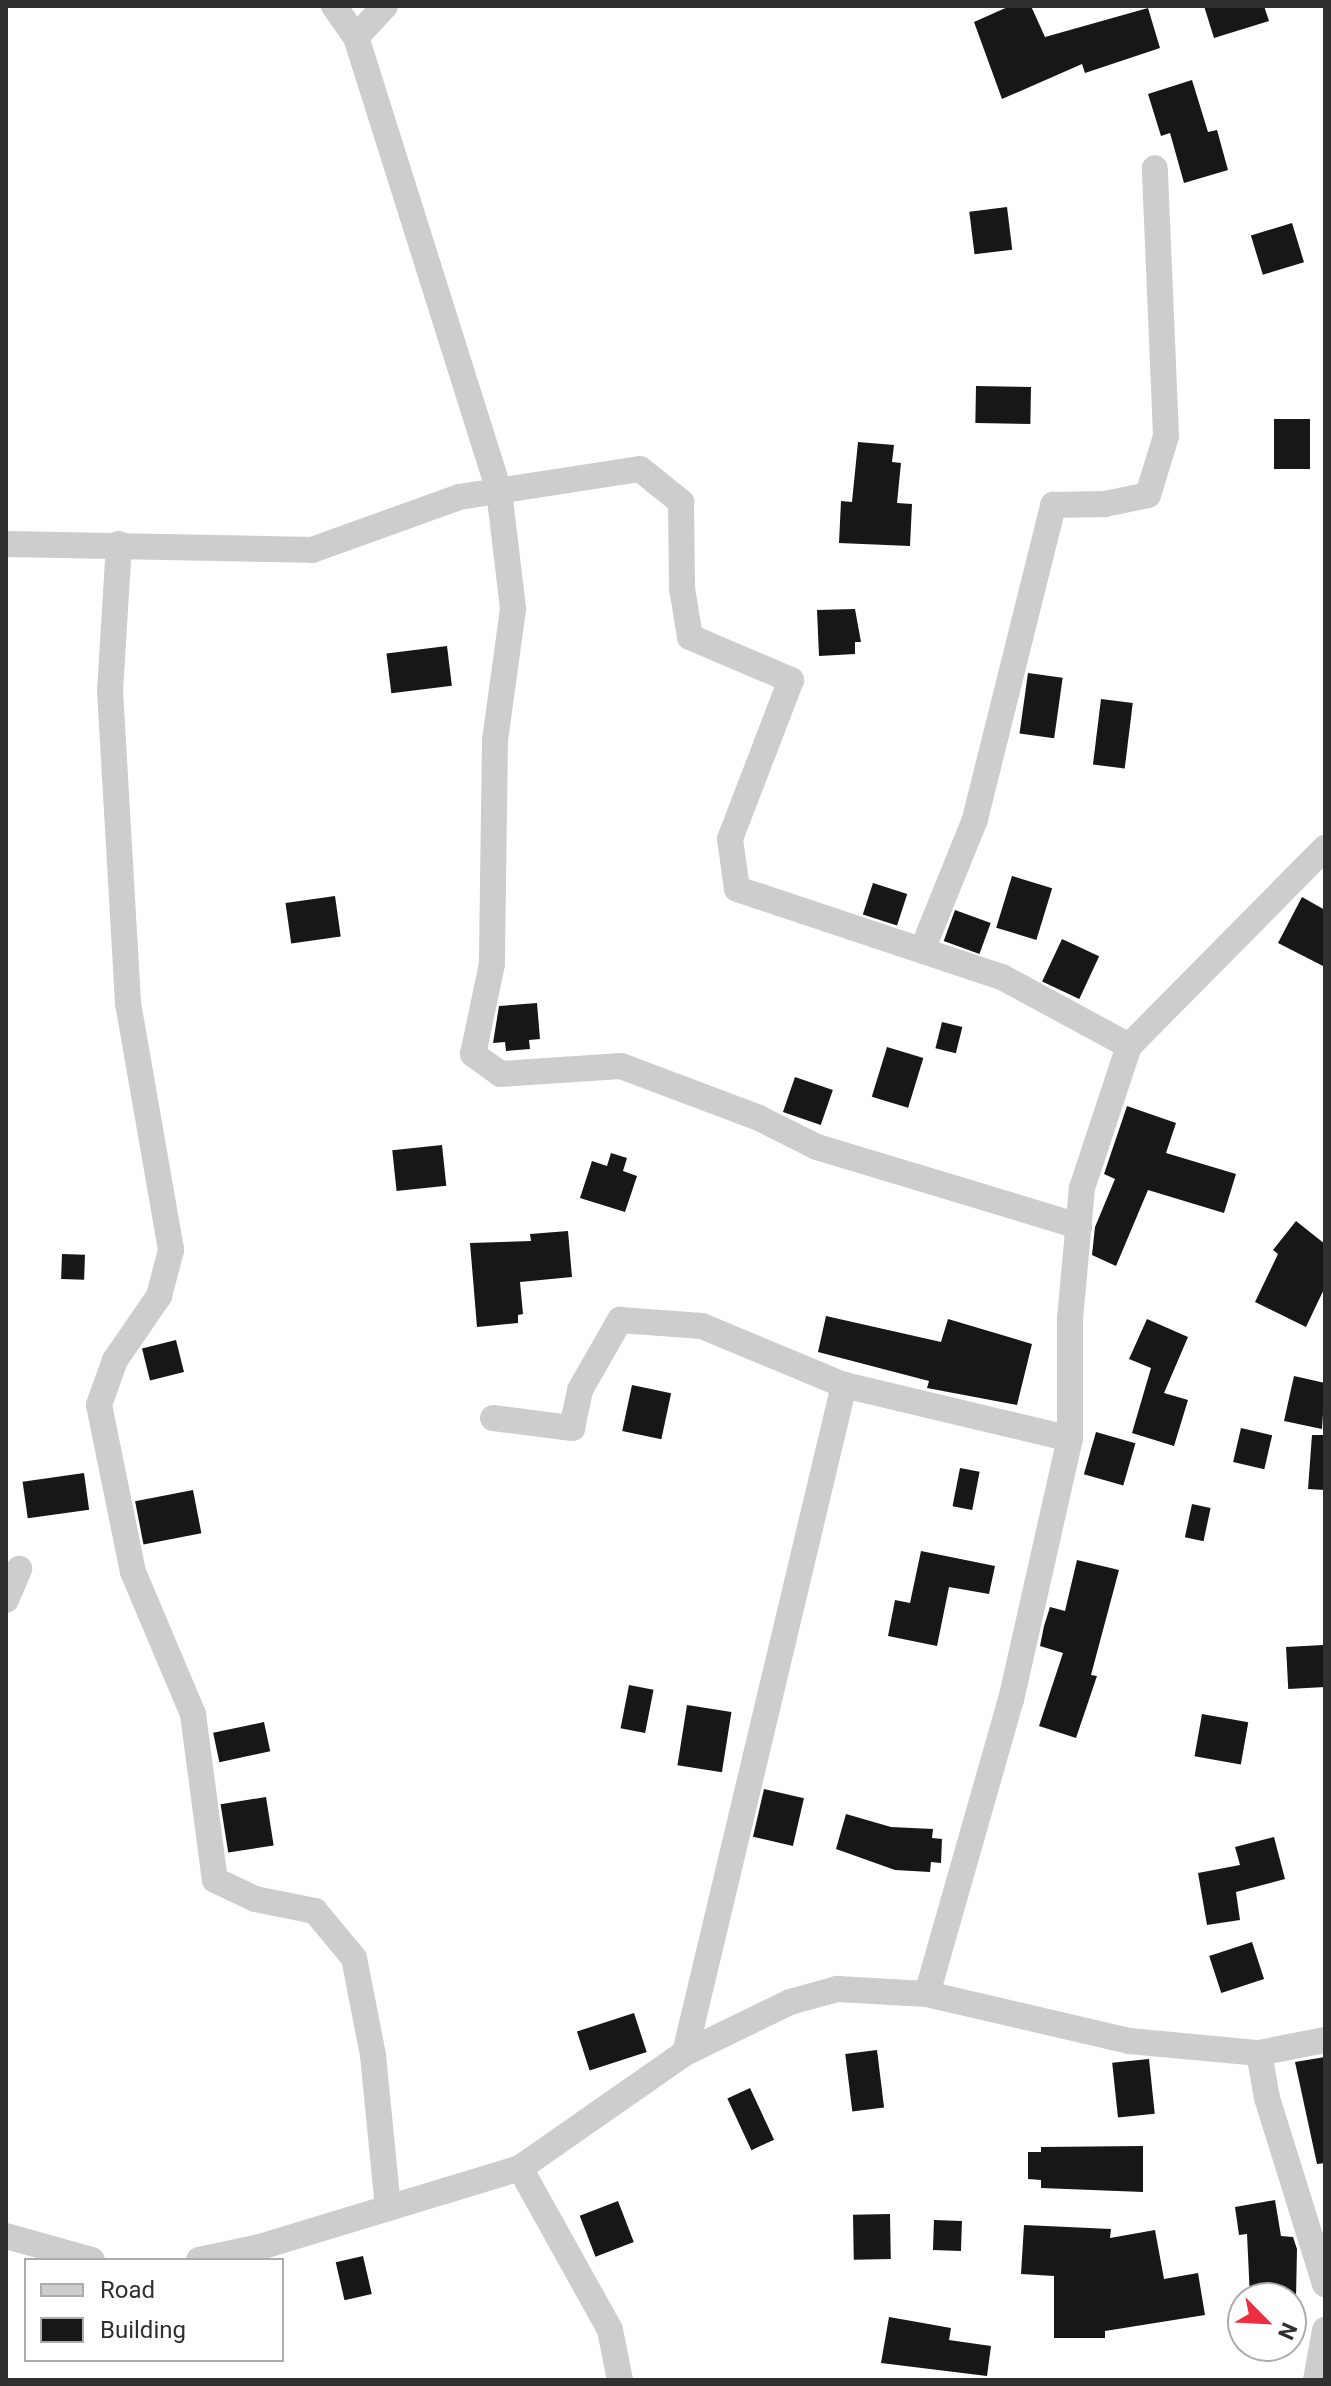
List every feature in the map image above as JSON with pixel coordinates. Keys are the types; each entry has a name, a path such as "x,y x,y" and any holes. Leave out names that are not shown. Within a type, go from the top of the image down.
{"street":[{"path":"334,6 356,37 499,491 513,609 495,740 492,964 473,1054 501,1074 621,1066 759,1118 817,1147 1079,1226"},
{"path":"356,37 385,6"},
{"path":"923,948 975,819 1053,505 1105,504 1148,495 1166,436 1155,168"},
{"path":"6,544 80,549 119,544 312,550 459,497 640,469 681,502 682,588 690,637 791,680 730,839 737,889 923,948 1002,977 1129,1046"},
{"path":"119,544 110,690 128,1003 171,1250 159,1296 115,1360 99,1405 133,1572 193,1714 215,1880 255,1899 315,1911 354,1958 373,2055 388,2208"},
{"path":"927,1994 1011,1700 1070,1439 1070,1319 1082,1188 1129,1046 1325,848"},
{"path":"493,1418 572,1428 580,1390 620,1320 702,1326 844,1385 1070,1439"},
{"path":"685,2053 844,1385"},
{"path":"6,1600 19,1569"},
{"path":"206,2258 520,2168 685,2053 790,2002 837,1989 927,1994 1129,2041 1259,2053 1325,2040"},
{"path":"1259,2053 1276,2127 1325,2284"},
{"path":"520,2168 610,2330 620,2380"},
{"path":"6,2236 85,2258"},
{"path":"1316,2380 1325,2330"}],"building":[{"path":"1010,6 1031,6 1045,37 1148,8 1160,48 1085,73 1082,64 1002,99 974,22"},
{"path":"1204,6 1264,6 1269,21 1214,38"},
{"path":"1192,80 1208,132 1217,130 1228,170 1184,183 1170,133 1161,136 1148,94"},
{"path":"1007,207 1012,250 975,254 969,212"},
{"path":"1292,223 1304,262 1263,275 1251,236"},
{"path":"976,386 1031,387 1030,424 975,423"},
{"path":"1274,419 1310,419 1310,469 1274,469"},
{"path":"858,442 894,445 892,462 901,463 897,503 912,504 910,546 839,543 841,501 852,502"},
{"path":"855,609 861,642 855,642 855,654 819,656 817,610"},
{"path":"447,646 452,686 391,693 386,653"},
{"path":"1028,673 1063,678 1054,738 1020,733"},
{"path":"1101,699 1133,703 1125,768 1093,765"},
{"path":"1012,876 1052,888 1036,940 996,928"},
{"path":"873,883 907,894 897,926 863,914"},
{"path":"335,896 341,937 291,944 285,903"},
{"path":"1302,897 1325,910 1325,967 1278,943"},
{"path":"955,910 991,923 979,954 944,941"},
{"path":"1062,939 1099,956 1079,999 1042,982"},
{"path":"537,1003 540,1039 529,1040 530,1049 506,1051 505,1042 493,1043 499,1006"},
{"path":"942,1022 962,1027 956,1053 935,1048"},
{"path":"887,1047 923,1058 908,1108 872,1097"},
{"path":"795,1077 833,1090 821,1125 783,1112"},
{"path":"1127,1106 1176,1123 1166,1153 1236,1174 1224,1213 1148,1190 1116,1266 1092,1255 1095,1227 1115,1179 1104,1174"},
{"path":"442,1145 446,1186 397,1191 392,1150"},
{"path":"611,1153 627,1158 623,1171 637,1176 625,1212 580,1198 592,1161 607,1166"},
{"path":"1296,1221 1325,1244 1325,1287 1306,1327 1255,1302 1278,1254 1273,1250"},
{"path":"568,1231 572,1277 520,1282 523,1314 518,1315 518,1323 477,1327 470,1243 531,1241 530,1234"},
{"path":"62,1254 85,1255 84,1280 61,1279"},
{"path":"826,1316 941,1342 948,1319 1032,1344 1017,1405 927,1388 929,1381 818,1352"},
{"path":"1147,1319 1188,1337 1164,1393 1188,1400 1174,1446 1132,1433 1151,1368 1129,1359"},
{"path":"176,1340 184,1372 150,1380 142,1348"},
{"path":"1294,1376 1325,1383 1322,1429 1284,1421"},
{"path":"632,1385 671,1393 661,1439 622,1431"},
{"path":"1241,1428 1272,1435 1264,1469 1233,1462"},
{"path":"1096,1432 1135,1443 1123,1486 1084,1474"},
{"path":"1312,1435 1325,1435 1325,1490 1308,1489"},
{"path":"960,1468 980,1472 972,1510 953,1506"},
{"path":"84,1473 89,1510 28,1518 23,1482"},
{"path":"193,1490 201,1533 143,1544 135,1501"},
{"path":"1192,1504 1211,1508 1204,1541 1185,1537"},
{"path":"921,1551 995,1566 989,1594 949,1587 937,1646 888,1636 895,1600 910,1603"},
{"path":"1077,1560 1119,1570 1091,1675 1097,1676 1076,1738 1039,1726 1063,1653 1040,1646 1044,1626 1050,1607 1065,1611"},
{"path":"1323,1645 1325,1687 1288,1689 1286,1647"},
{"path":"629,1685 654,1690 645,1733 621,1728"},
{"path":"687,1705 731,1712 722,1772 677,1765"},
{"path":"1202,1714 1248,1722 1241,1765 1195,1756"},
{"path":"264,1722 270,1751 219,1762 213,1733"},
{"path":"764,1789 804,1798 793,1846 753,1837"},
{"path":"266,1797 274,1845 228,1853 221,1804"},
{"path":"846,1814 891,1827 933,1829 932,1838 942,1839 941,1863 931,1862 930,1872 895,1870 836,1849"},
{"path":"1274,1837 1285,1879 1236,1892 1240,1920 1207,1925 1198,1873 1240,1865 1235,1847"},
{"path":"1252,1942 1264,1979 1221,1993 1209,1956"},
{"path":"634,2013 647,2052 590,2071 577,2032"},
{"path":"877,2050 884,2108 852,2111 845,2054"},
{"path":"1325,2057 1325,2163 1317,2164 1295,2062"},
{"path":"1149,2059 1155,2114 1118,2118 1112,2063"},
{"path":"750,2088 774,2140 751,2150 727,2099"},
{"path":"1143,2146 1143,2192 1041,2188 1041,2180 1028,2179 1028,2152 1041,2152 1041,2147"},
{"path":"1275,2200 1281,2236 1293,2237 1297,2249 1296,2282 1249,2282 1247,2234 1239,2235 1235,2207"},
{"path":"618,2201 634,2242 595,2257 580,2216"},
{"path":"890,2214 891,2259 854,2260 853,2215"},
{"path":"934,2220 962,2221 961,2251 933,2250"},
{"path":"1024,2225 1111,2229 1110,2238 1155,2230 1164,2279 1198,2273 1205,2315 1105,2331 1105,2338 1054,2338 1054,2276 1021,2274"},
{"path":"363,2256 372,2294 344,2300 336,2262"},
{"path":"889,2317 951,2328 949,2340 991,2346 987,2376 881,2363"}]}
